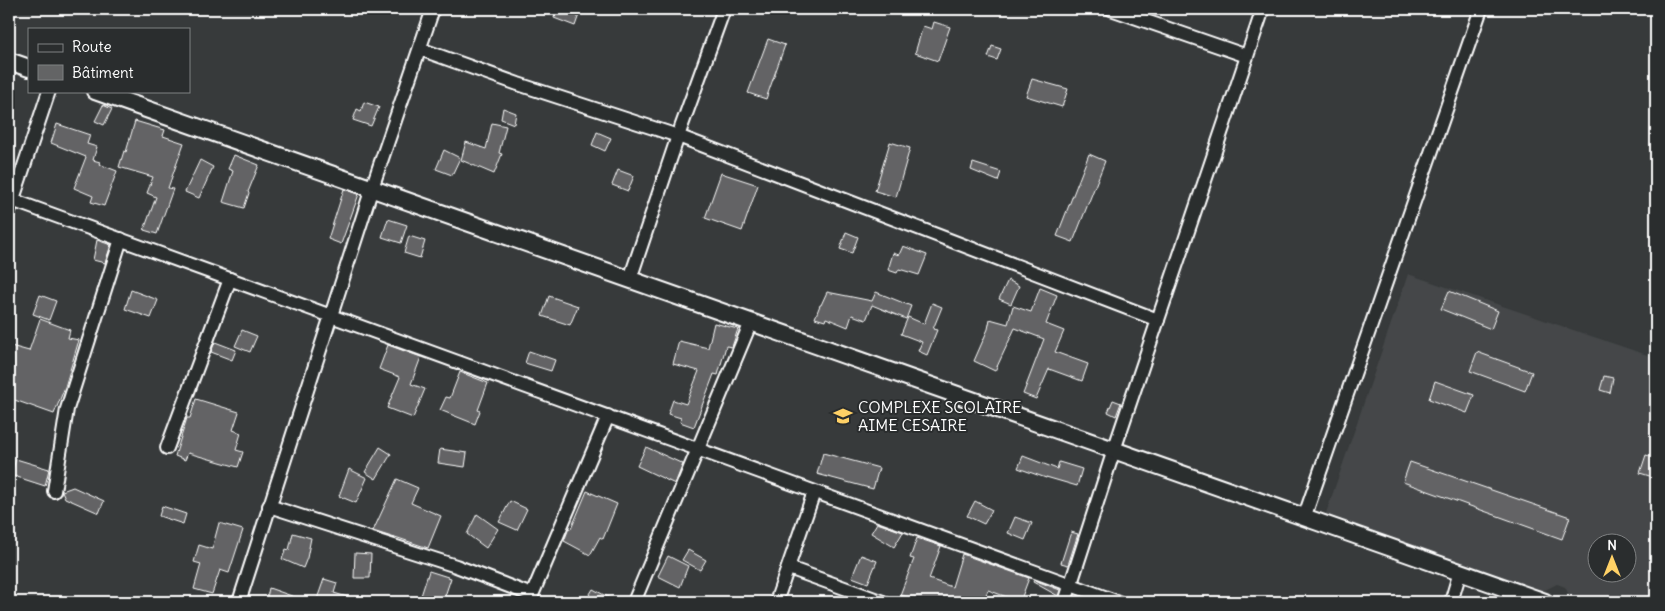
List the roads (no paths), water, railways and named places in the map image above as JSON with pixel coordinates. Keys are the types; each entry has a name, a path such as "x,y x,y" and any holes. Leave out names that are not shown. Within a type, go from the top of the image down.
{"main road":[{"path":"9,61 28,68"},
{"path":"98,92 1545,602"}],"street":[{"path":"239,602 372,188 433,9"},
{"path":"630,279 678,136 724,9"},
{"path":"1111,9 1247,56"},
{"path":"1065,602 1114,450 1263,9"},
{"path":"1304,518 1481,9"},
{"path":"420,49 518,84 678,136 1158,320"},
{"path":"49,92 11,206 122,239 1118,602"},
{"path":"54,491 67,409 122,239"},
{"path":"167,448 230,279"},
{"path":"634,602 751,322"},
{"path":"269,506 456,566 531,599 608,416"},
{"path":"776,602 814,492"},
{"path":"789,568 883,602"},
{"path":"1451,602 1460,572"}],"place":[{"name":"COMPLEXE SCOLAIRE AIME CESAIRE","path":"843,416"}]}
